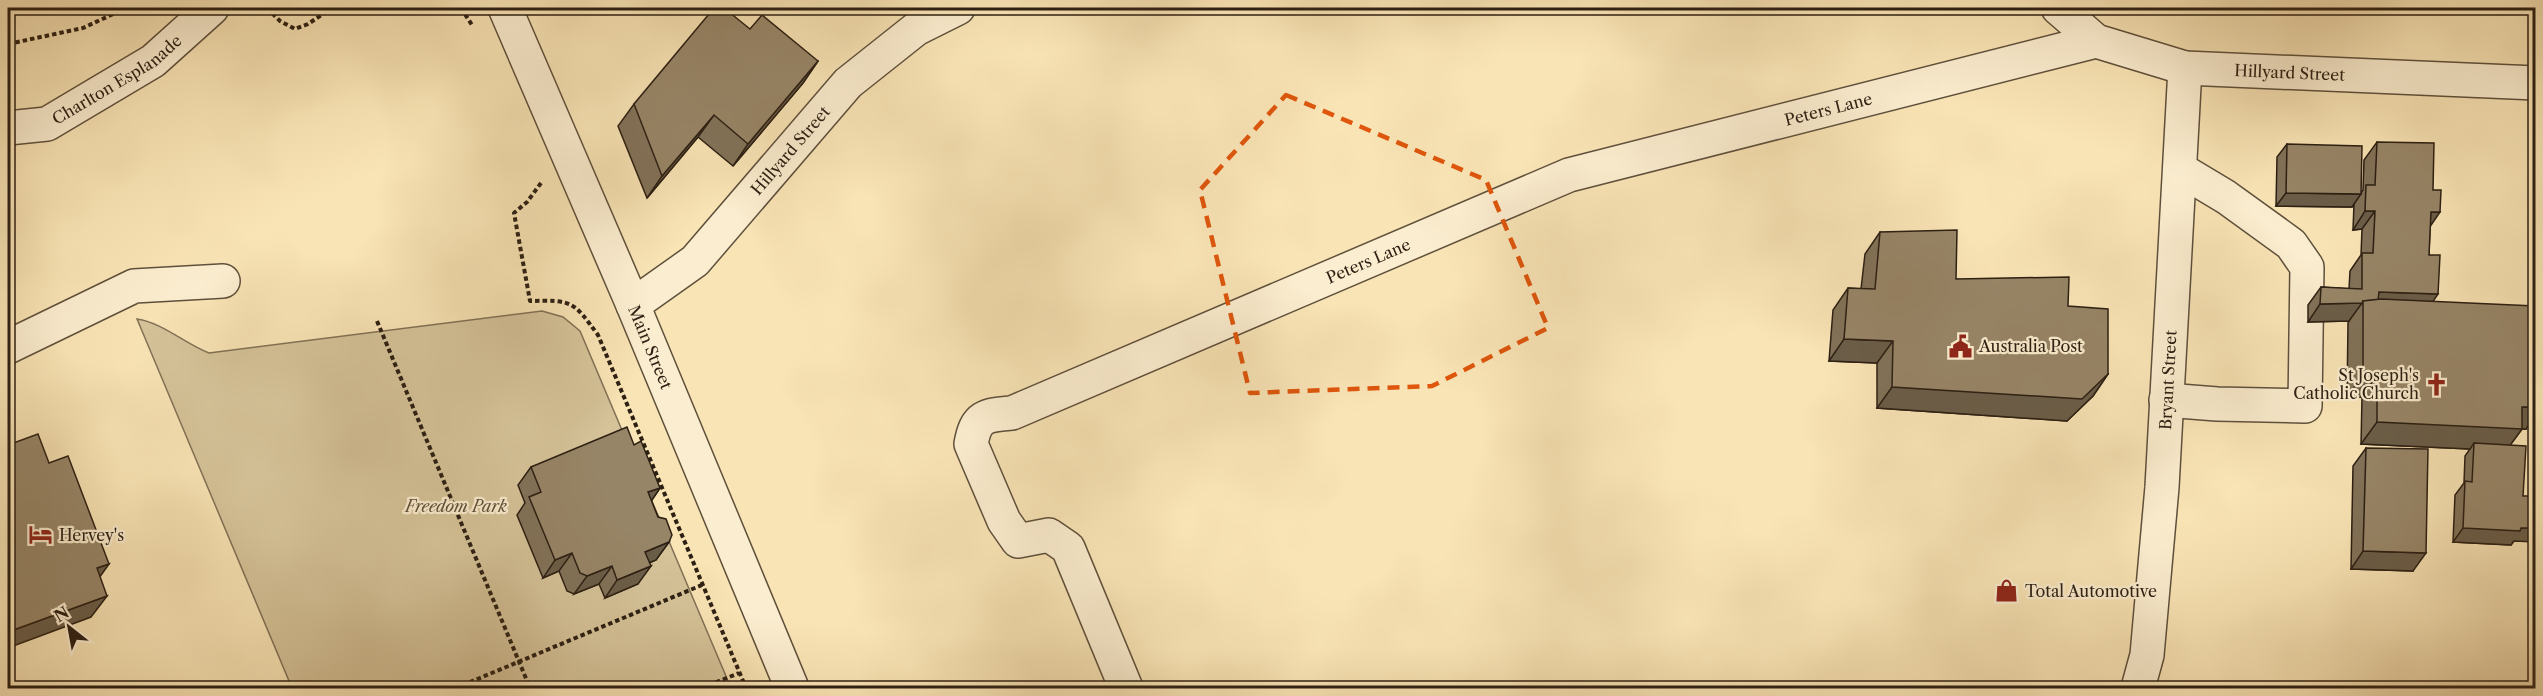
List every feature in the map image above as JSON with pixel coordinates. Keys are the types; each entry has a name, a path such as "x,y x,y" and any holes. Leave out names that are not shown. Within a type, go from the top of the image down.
{"street":[{"name":"Charlton Esplanade","path":"8,128 47,124 153,61 212,8"},
{"name":"Main Street","path":"505,8 633,305 792,688"},
{"name":"Hillyard Street","path":"633,305 694,261 848,83 916,29 958,8"},
{"name":"Hillyard Street","path":"2058,8 2096,41 2185,68 2535,83"},
{"name":"Peters Lane","path":"1126,688 1068,548 1049,535 1018,541 1004,520 971,444 973,432 980,419 991,415 1012,413 1569,175 2096,41"},
{"name":"Bryant Street","path":"2138,688 2147,655 2162,488 2185,68"},
{"path":"2166,399 2217,404 2305,406 2307,267 2291,244 2226,197 2181,170"},
{"path":"8,347 134,286 223,281"}],"path":[{"path":"8,44 82,28 126,8"},
{"path":"267,8 280,21 296,29 332,8"},
{"path":"461,8 474,29"},
{"path":"543,176 540,188 514,213 530,301 558,300 578,308 598,335 746,688"},
{"path":"377,321 530,688"},
{"path":"456,688 702,585"},
{"path":"702,688 739,673"}],"highlighted area":[{"path":"1286,95 1486,180 1548,328 1432,386 1250,393 1200,190"}],"green space":[{"name":"Freedom Park","path":"542,311 563,317 580,331 731,688 292,688 137,319 165,329 209,353"}],"building":[{"path":"714,8 724,8 750,29 762,15 818,61 748,144 714,115 662,176 634,104"},
{"path":"2377,142 2434,143 2433,190 2441,190 2440,212 2431,212 2429,255 2440,255 2438,294 2379,292 2378,300 2362,303 2320,304 2321,287 2362,289 2362,253 2373,253 2375,211 2365,211 2366,185 2375,185"},
{"path":"2287,144 2362,146 2361,194 2286,193"},
{"name":"Australia Post","path":"1957,230 1956,279 2069,277 2068,306 2108,309 2108,374 2082,399 1892,387 1893,341 1844,339 1848,288 1875,289 1880,232"},
{"name":"St Joseph's Catholic Church","path":"2381,299 2535,306 2535,407 2522,407 2522,429 2377,422 2377,375 2363,375 2363,301"},
{"path":"627,427 634,445 641,441 660,488 648,492 658,517 666,519 672,535 669,542 645,552 651,566 617,580 612,566 587,576 580,573 572,553 555,560 529,497 541,492 531,467"},
{"name":"Hervey's","path":"38,434 49,463 68,456 109,564 97,568 107,596 8,632 8,445"},
{"path":"2474,443 2526,446 2523,496 2535,496 2535,528 2521,528 2520,531 2463,528 2465,481 2472,482"},
{"path":"2366,448 2428,449 2426,553 2363,551"}],"place":[{"name":"Australia Post","path":"1961,346"},
{"name":"St Joseph's Catholic Church","path":"2437,384"},
{"name":"Hervey's","path":"41,535"},
{"name":"Total Automotive","path":"2007,591"}]}
